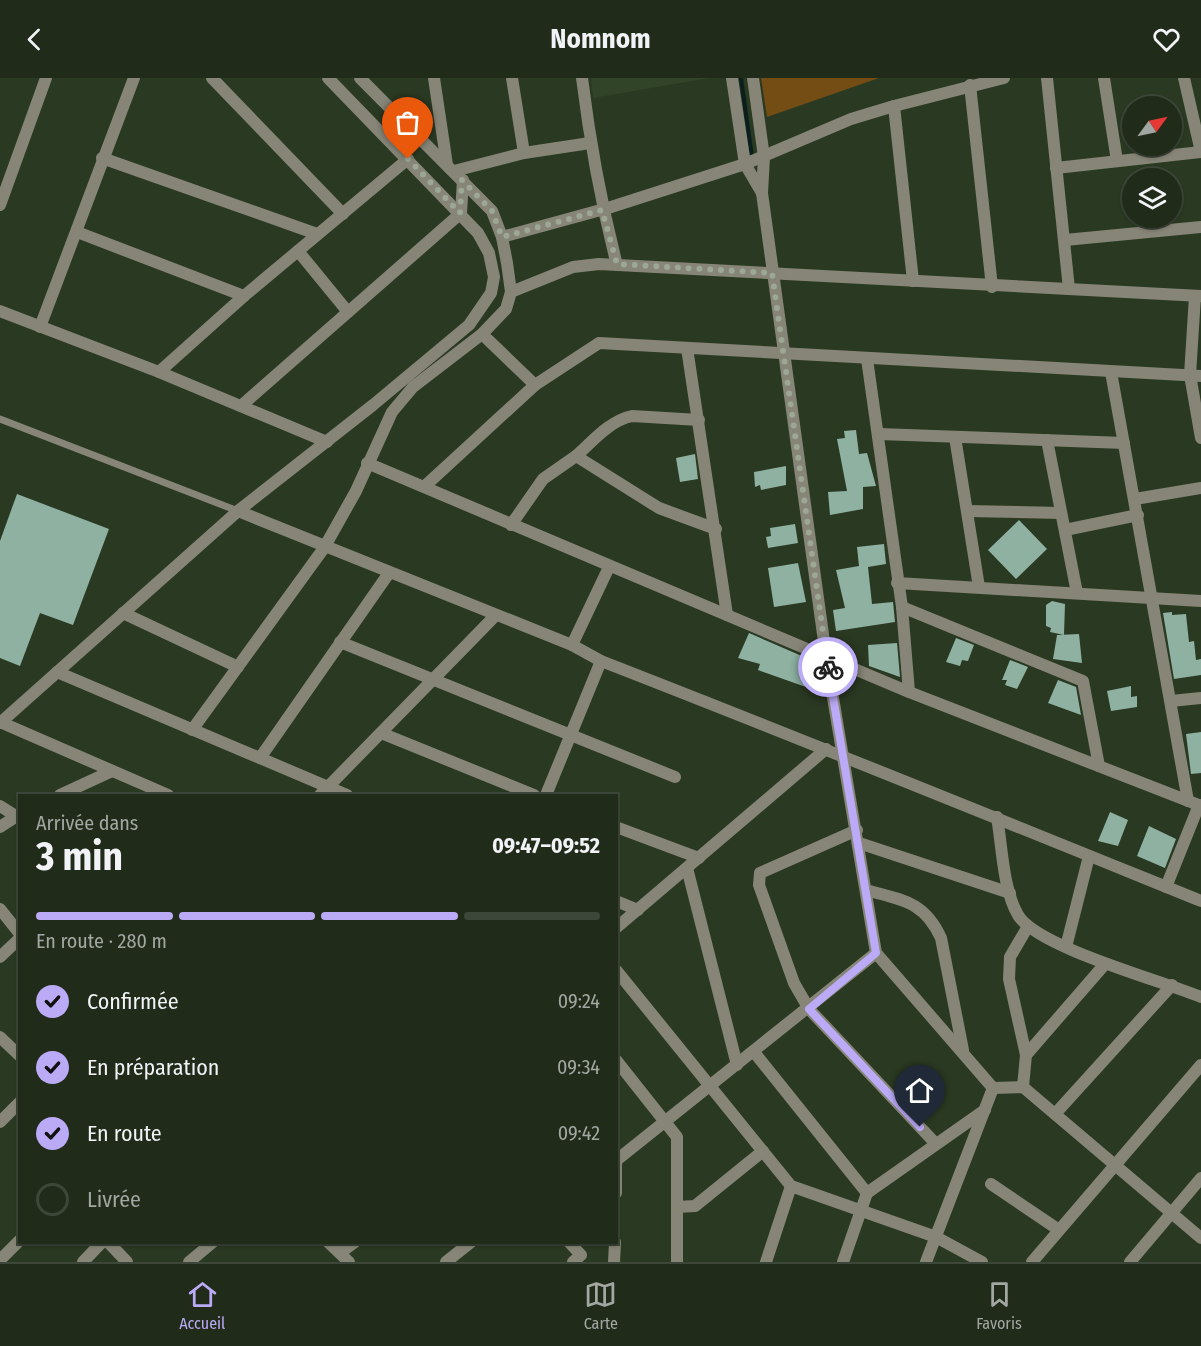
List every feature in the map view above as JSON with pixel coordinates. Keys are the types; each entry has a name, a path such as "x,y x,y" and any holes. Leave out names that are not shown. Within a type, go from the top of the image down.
{"street":[{"path":"0,205 46,78"},
{"path":"40,327 134,78"},
{"path":"212,78 343,214"},
{"path":"166,794 0,722 238,511 327,442 469,324 484,307 491,293 494,277 492,263 478,233 328,78"},
{"path":"192,730 324,548 356,491 392,412 413,387 482,334 506,309 511,292 502,237 492,211 360,78"},
{"path":"434,78 454,172 460,213"},
{"path":"513,78 524,153"},
{"path":"582,78 590,143 602,210 617,264"},
{"path":"732,78 745,164 762,194"},
{"path":"753,78 764,157 762,194 772,273 826,656 876,953 993,1088"},
{"path":"502,237 602,210 745,164 851,119 955,84 970,86 1004,78"},
{"path":"1047,78 1069,289"},
{"path":"1104,78 1117,161"},
{"path":"1056,168 1201,152 1184,78"},
{"path":"970,86 992,287"},
{"path":"894,106 913,281"},
{"path":"454,172 524,153 590,143"},
{"path":"102,158 318,234"},
{"path":"159,372 244,296 408,159"},
{"path":"241,406 460,213"},
{"path":"1065,240 1201,227"},
{"path":"76,232 244,296"},
{"path":"298,251 348,312"},
{"path":"511,292 573,267 617,264 992,287 1198,296 1196,376 1201,438"},
{"path":"0,311 159,372 327,442"},
{"path":"482,334 535,386"},
{"path":"425,486 535,386 599,343 1196,376"},
{"path":"687,348 716,529 727,615"},
{"path":"867,359 902,607 909,692"},
{"path":"1111,372 1171,701 1196,804 1166,886"},
{"path":"511,525 543,479 576,456 622,418 632,416 699,420"},
{"path":"879,434 1124,443"},
{"path":"955,437 979,587"},
{"path":"1047,440 1077,593"},
{"path":"576,456 659,508 716,529"},
{"path":"367,463 909,692 1196,804"},
{"path":"1135,500 1201,488"},
{"path":"238,511 324,548 572,645 601,662 826,748 929,792 997,817 1201,901"},
{"path":"967,511 1061,513"},
{"path":"1065,530 1138,515"},
{"path":"572,645 609,567"},
{"path":"260,758 389,573"},
{"path":"897,583 1201,601"},
{"path":"902,607 1083,681 1099,766"},
{"path":"123,613 238,667"},
{"path":"324,791 495,616"},
{"path":"340,642 571,733 675,777"},
{"path":"546,794 601,662"},
{"path":"57,672 260,758 324,791 341,794"},
{"path":"1171,701 1201,698"},
{"path":"381,733 532,794"},
{"path":"618,926 826,748"},
{"path":"62,794 112,771"},
{"path":"0,806 18,815 0,827"},
{"path":"997,817 1012,903 1027,928 1105,964 1201,996"},
{"path":"618,828 699,858"},
{"path":"857,830 760,873 759,885 794,983 809,1009 936,1144"},
{"path":"859,843 1010,893"},
{"path":"1066,946 1089,856"},
{"path":"687,868 737,1065"},
{"path":"866,890 918,907 934,923 943,946 963,1052"},
{"path":"618,902 638,910"},
{"path":"0,909 18,933"},
{"path":"1023,1087 1026,1055 1009,979 1010,957 1027,928"},
{"path":"0,957 18,938"},
{"path":"618,1157 809,1009 876,953"},
{"path":"1026,1055 1105,964"},
{"path":"618,971 791,1186 936,1237 982,1262"},
{"path":"1055,1114 1172,985"},
{"path":"0,1037 18,1054"},
{"path":"754,1052 867,1193"},
{"path":"618,1063 677,1137 676,1262"},
{"path":"1032,1262 1201,1065"},
{"path":"993,1088 1023,1087 1201,1238"},
{"path":"926,1262 993,1088"},
{"path":"0,1122 18,1104"},
{"path":"843,1262 867,1193 985,1110"},
{"path":"677,1207 695,1206 763,1151"},
{"path":"1130,1262 1201,1178"},
{"path":"991,1184 1059,1230"},
{"path":"766,1262 791,1186"},
{"path":"4,1257 18,1242"},
{"path":"82,1262 100,1244"},
{"path":"110,1244 127,1262"},
{"path":"189,1262 211,1244"},
{"path":"330,1244 345,1258 354,1244"},
{"path":"446,1262 468,1244"},
{"path":"570,1244 581,1260"},
{"path":"614,1262 615,1244"}],"lane":[{"path":"0,419 238,511"}],"shaded area":[{"path":"591,78 710,78 593,98"},
{"path":"761,78 879,78 767,117"}],"building":[{"path":"856,430 859,454 867,453 876,486 863,487 863,509 830,515 828,492 847,491 837,439 845,438 844,431"},
{"path":"695,454 698,479 680,482 676,458"},
{"path":"786,466 786,485 761,490 760,485 755,487 754,472"},
{"path":"17,494 109,529 73,625 40,613 20,666 0,658 0,541"},
{"path":"1019,520 1047,549 1016,579 988,550"},
{"path":"795,524 798,543 768,548 766,537 771,536 770,528"},
{"path":"884,544 886,564 868,567 872,604 893,602 895,622 836,631 833,610 845,608 836,570 859,566 857,547"},
{"path":"798,563 806,602 774,607 768,568"},
{"path":"1052,601 1065,604 1064,635 1050,632 1051,628 1046,626 1046,605"},
{"path":"1172,612 1172,615 1186,614 1189,642 1194,641 1196,660 1201,659 1201,675 1174,679 1163,613"},
{"path":"749,633 818,663 820,692 758,670 760,664 738,658"},
{"path":"1079,634 1082,663 1053,659 1057,635"},
{"path":"956,638 974,645 968,661 962,660 960,666 946,662"},
{"path":"897,643 900,677 869,666 868,645"},
{"path":"1010,660 1028,667 1017,689 1005,685 1007,680 1002,680"},
{"path":"1058,680 1076,687 1081,715 1048,703"},
{"path":"1131,686 1131,697 1137,696 1137,707 1111,711 1107,691"},
{"path":"1201,732 1201,773 1191,774 1186,734"},
{"path":"1110,812 1128,820 1118,846 1098,841"},
{"path":"1149,826 1176,839 1165,868 1137,856"}],"waterway":[{"path":"741,78 752,157"}],"way so far":[{"path":"408,159 460,213 462,180 492,211 502,237 602,210 617,264 772,273 828,667"}],"route":[{"path":"828,667 876,953 809,1009 920,1127"}]}
